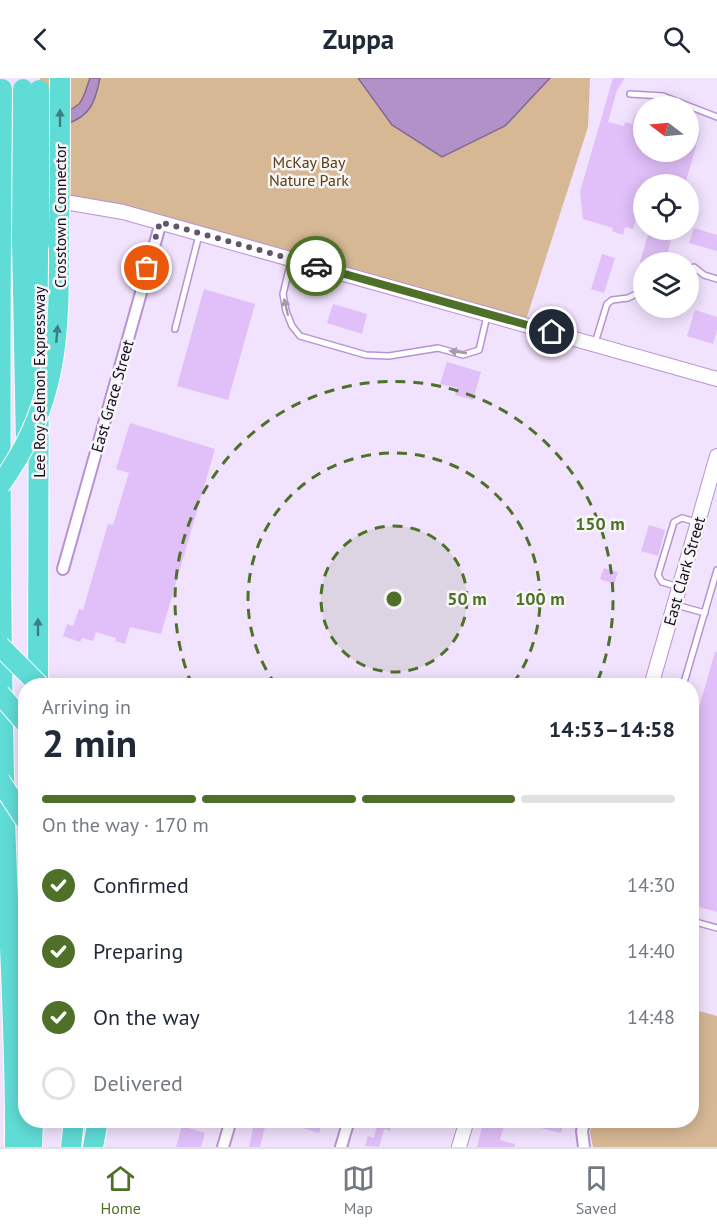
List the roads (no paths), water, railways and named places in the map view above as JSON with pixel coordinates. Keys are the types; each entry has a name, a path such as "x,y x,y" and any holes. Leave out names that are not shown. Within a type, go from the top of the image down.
{"highway":[{"name":"Crosstown Connector","path":"0,484 23,448 36,421 54,360 59,296 60,78"},
{"path":"2,83 1,692 15,1147"},
{"name":"Lee Roy Selmon Expressway","path":"31,84 31,243 39,678"},
{"path":"0,646 31,678"},
{"path":"1,692 18,713"},
{"path":"0,781 18,809"},
{"path":"32,1147 33,1128"},
{"path":"93,1147 97,1128"},
{"path":"102,1128 103,1147"}],"street":[{"path":"0,191 123,212 717,379"},
{"name":"East Grace Street","path":"63,569 160,222"},
{"name":"East Clark Street","path":"653,678 698,522 714,477 717,456"},
{"path":"223,1147 229,1128"},
{"path":"342,1147 347,1128"},
{"path":"459,1147 465,1128"},
{"path":"583,1128 584,1147"}],"lane":[{"path":"630,94 663,96 717,117"},
{"path":"175,329 199,233"},
{"path":"291,259 284,294 286,311 292,327 300,336 366,355 389,356 438,348 463,355 479,350 488,314"},
{"path":"699,271 717,279"},
{"path":"594,344 607,304 612,300 633,296"},
{"path":"679,587 660,580 658,575 674,522 682,518 698,522"},
{"path":"685,678 717,570"},
{"path":"674,604 705,613"},
{"path":"699,923 717,928"}],"park label":[{"name":"McKay Bay Nature Park","path":"309,171"}]}
